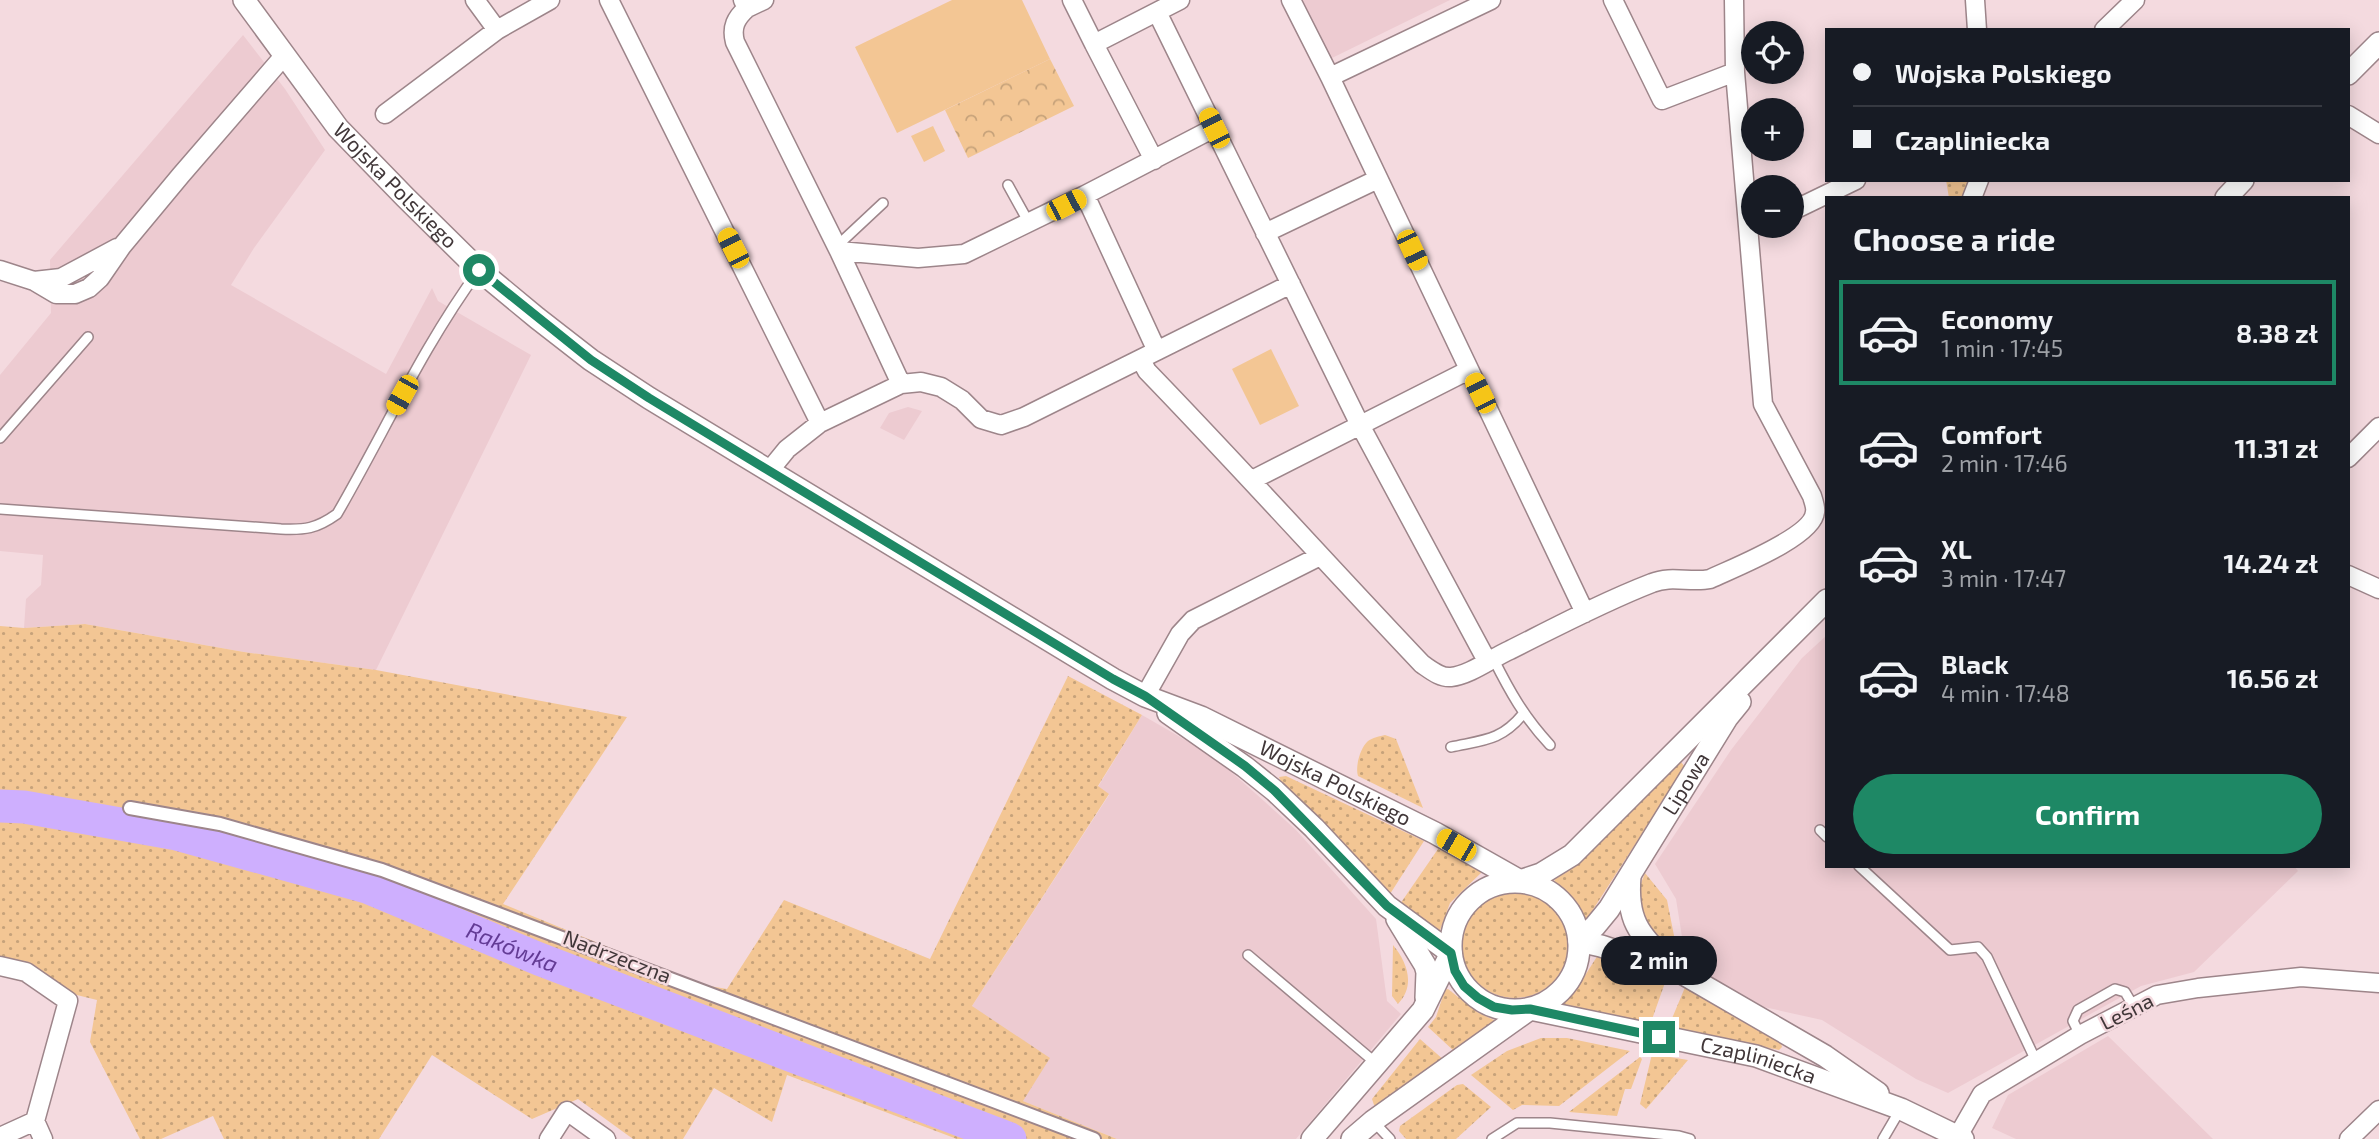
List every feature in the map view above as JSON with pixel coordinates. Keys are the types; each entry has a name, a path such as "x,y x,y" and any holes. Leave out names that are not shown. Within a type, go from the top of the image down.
{"street":[{"name":"Wojska Polskiego","path":"244,0 347,139 479,270 591,360 769,471 1145,696 1245,766 1275,791 1387,906 1451,953"},
{"path":"475,0 497,30"},
{"path":"385,114 497,30 550,0"},
{"path":"609,0 820,423"},
{"path":"764,0 745,4 735,23 735,42 838,249 901,384"},
{"path":"1072,0 1154,160"},
{"path":"1094,44 1181,0"},
{"path":"1291,0 1585,613"},
{"path":"1329,77 1491,0"},
{"path":"1613,0 1662,100 1735,72"},
{"path":"1734,0 1735,72 1746,175"},
{"path":"1975,0 1977,28"},
{"path":"2106,28 2135,0"},
{"path":"1157,12 1360,425 1490,660"},
{"path":"2350,72 2379,43"},
{"path":"0,270 34,281 61,278 122,246 270,70 284,57"},
{"path":"2350,116 2379,134"},
{"path":"838,249 940,258 964,254 1214,128"},
{"path":"1265,233 1378,179"},
{"path":"1804,205 1852,182"},
{"path":"2228,196 2241,182"},
{"path":"1085,195 1156,349"},
{"path":"1141,360 1147,371 1422,664 1433,672 1448,677 1655,582 1670,579 1710,579 1779,547 1811,524 1816,511 1812,496 1763,404 1752,238"},
{"path":"769,471 787,449 820,423 901,384 921,382 941,387 962,400 981,419 1001,425 1024,417 1291,284"},
{"path":"1252,480 1469,370"},
{"path":"2350,456 2379,427"},
{"path":"1145,696 1180,634 1193,620 1320,556"},
{"path":"2350,576 2379,589"},
{"name":"Lipowa","path":"1520,881 1541,874 1572,855 1825,602"},
{"name":"Lipowa","path":"1579,941 1602,918 1727,718 1798,629"},
{"name":"Wojska Polskiego","path":"1145,696 1201,717 1435,833 1520,881"},
{"name":"Nadrzeczna","path":"130,808 220,824 382,870 1094,1139"},
{"path":"1630,874 1630,910 1636,927 1675,970"},
{"path":"1352,1139 1373,1121 1530,1009 1547,1002 1561,991 1572,976 1578,959 1579,941 1576,923 1560,901 1538,885 1520,881 1501,883 1483,889 1469,901 1458,916 1451,934 1455,971 1464,986 1494,1007 1530,1009"},
{"path":"1387,906 1425,965 1427,990 1423,1010"},
{"name":"Czapliniecka","path":"1579,941 1675,970 1825,1056 1901,1109"},
{"path":"1312,1139 1423,1010 1451,953"},
{"path":"1,968 26,972 68,1000 35,1121 43,1139"},
{"name":"Leśna","path":"1960,1138 1982,1094 2080,1035 2157,995 2301,977 2379,983"},
{"name":"Czapliniecka","path":"1530,1009 1756,1056 1901,1109 1960,1138"},
{"path":"2349,1139 2379,1110"},
{"path":"549,1139 567,1111 606,1139"},
{"path":"0,1136 35,1121"}],"lane":[{"path":"1008,185 1029,223"},
{"path":"838,249 883,203"},
{"path":"0,509 281,530 304,530 323,524 337,514 431,344 479,270"},
{"path":"0,438 88,337"},
{"path":"1490,660 1523,714 1550,745"},
{"path":"1451,747 1500,736 1523,714"},
{"path":"1861,868 1950,950 1978,947 1987,957 2036,1061"},
{"path":"1248,955 1378,1065"},
{"path":"2080,1035 2073,1021 2078,1010 2115,989 2126,992 2134,1007"},
{"path":"1884,1139 1901,1109"},
{"path":"1373,1121 1390,1139"},
{"path":"1492,1139 1517,1123 1550,1123 1690,1139"}],"shaded area":[{"path":"1302,0 1450,0 1330,59"},
{"path":"243,35 285,89 325,150 254,248 231,285 386,374 432,288 438,301 531,355 376,670 244,652 85,624 24,628 26,599 41,585 43,555 0,551 0,375 51,313 50,260"},
{"path":"908,407 922,411 904,440 880,428 889,413"},
{"path":"1825,637 1825,868 2296,868 2298,871 2194,972 2141,986 1948,1093 1916,1079 1822,1020 1764,1007 1686,962 1676,899 1655,864 1731,750 1802,658"},
{"path":"1142,715 1213,756 1296,830 1376,919 1387,1001 1401,1014 1296,1139 1117,1139 1023,1101 972,1006 1109,795 1098,787"},
{"path":"2108,1036 2213,1139 2016,1139 1992,1128 2008,1095"}],"green space":[{"path":"952,0 1022,0 1050,59 897,133 855,47"},
{"path":"1050,59 1074,106 968,158 945,110"},
{"path":"933,126 945,151 924,162 911,136"},
{"path":"1946,182 1968,182 1962,196 1949,196"},
{"path":"1271,349 1299,406 1260,425 1232,369"},
{"path":"85,624 244,652 376,670 627,717 503,904 698,984 727,989 784,900 930,959 1068,676 1142,715 1098,786 1109,794 972,1006 1050,1058 1023,1101 1117,1139 957,1139 787,1075 772,1122 714,1088 683,1139 633,1139 578,1099 532,1119 432,1055 379,1139 224,1139 213,1116 161,1139 140,1139 90,1042 97,1000 0,976 0,626 24,628"},
{"path":"1385,735 1396,739 1423,808 1358,776 1358,763 1365,744"},
{"path":"1681,762 1685,767 1585,922 1570,895 1554,882 1555,879 1579,864"},
{"path":"1286,776 1424,841 1390,894 1281,782 1279,777"},
{"path":"1438,849 1479,868 1481,873 1450,903 1439,933 1400,904"},
{"path":"1645,873 1667,900 1678,956 1656,940 1647,929 1638,891"},
{"path":"1515,892 1535,896 1553,907 1564,925 1568,945 1564,965 1553,983 1535,994 1515,998 1495,994 1477,983 1466,965 1462,945 1466,925 1477,907 1495,896"},
{"path":"1393,945 1408,974 1407,989 1398,1004 1392,996"},
{"path":"1598,955 1667,977 1650,1025 1562,1005 1577,988"},
{"path":"1686,985 1781,1043 1782,1047 1779,1050 1668,1028"},
{"path":"1448,989 1477,1012 1496,1021 1455,1052 1428,1027 1436,1017 1445,990"},
{"path":"1541,1038 1567,1038 1630,1051 1559,1106 1522,1105 1513,1110 1471,1075 1507,1051"},
{"path":"1420,1039 1445,1061 1381,1105 1374,1105 1372,1099"},
{"path":"1652,1054 1688,1060 1646,1109 1640,1104"},
{"path":"1640,1057 1642,1059 1631,1089 1625,1089 1617,1116 1569,1112"},
{"path":"1463,1084 1491,1107 1456,1139 1406,1139 1399,1131 1400,1126 1457,1085"}],"waterway":[{"name":"Rakówka","path":"0,806 24,807 177,834 367,887 539,959 1010,1139"}],"route":[{"path":"479,270 591,360 649,398 1145,696 1245,766 1314,828 1387,906 1451,953 1455,971 1464,986 1478,998 1494,1007 1530,1009 1659,1037"}]}
